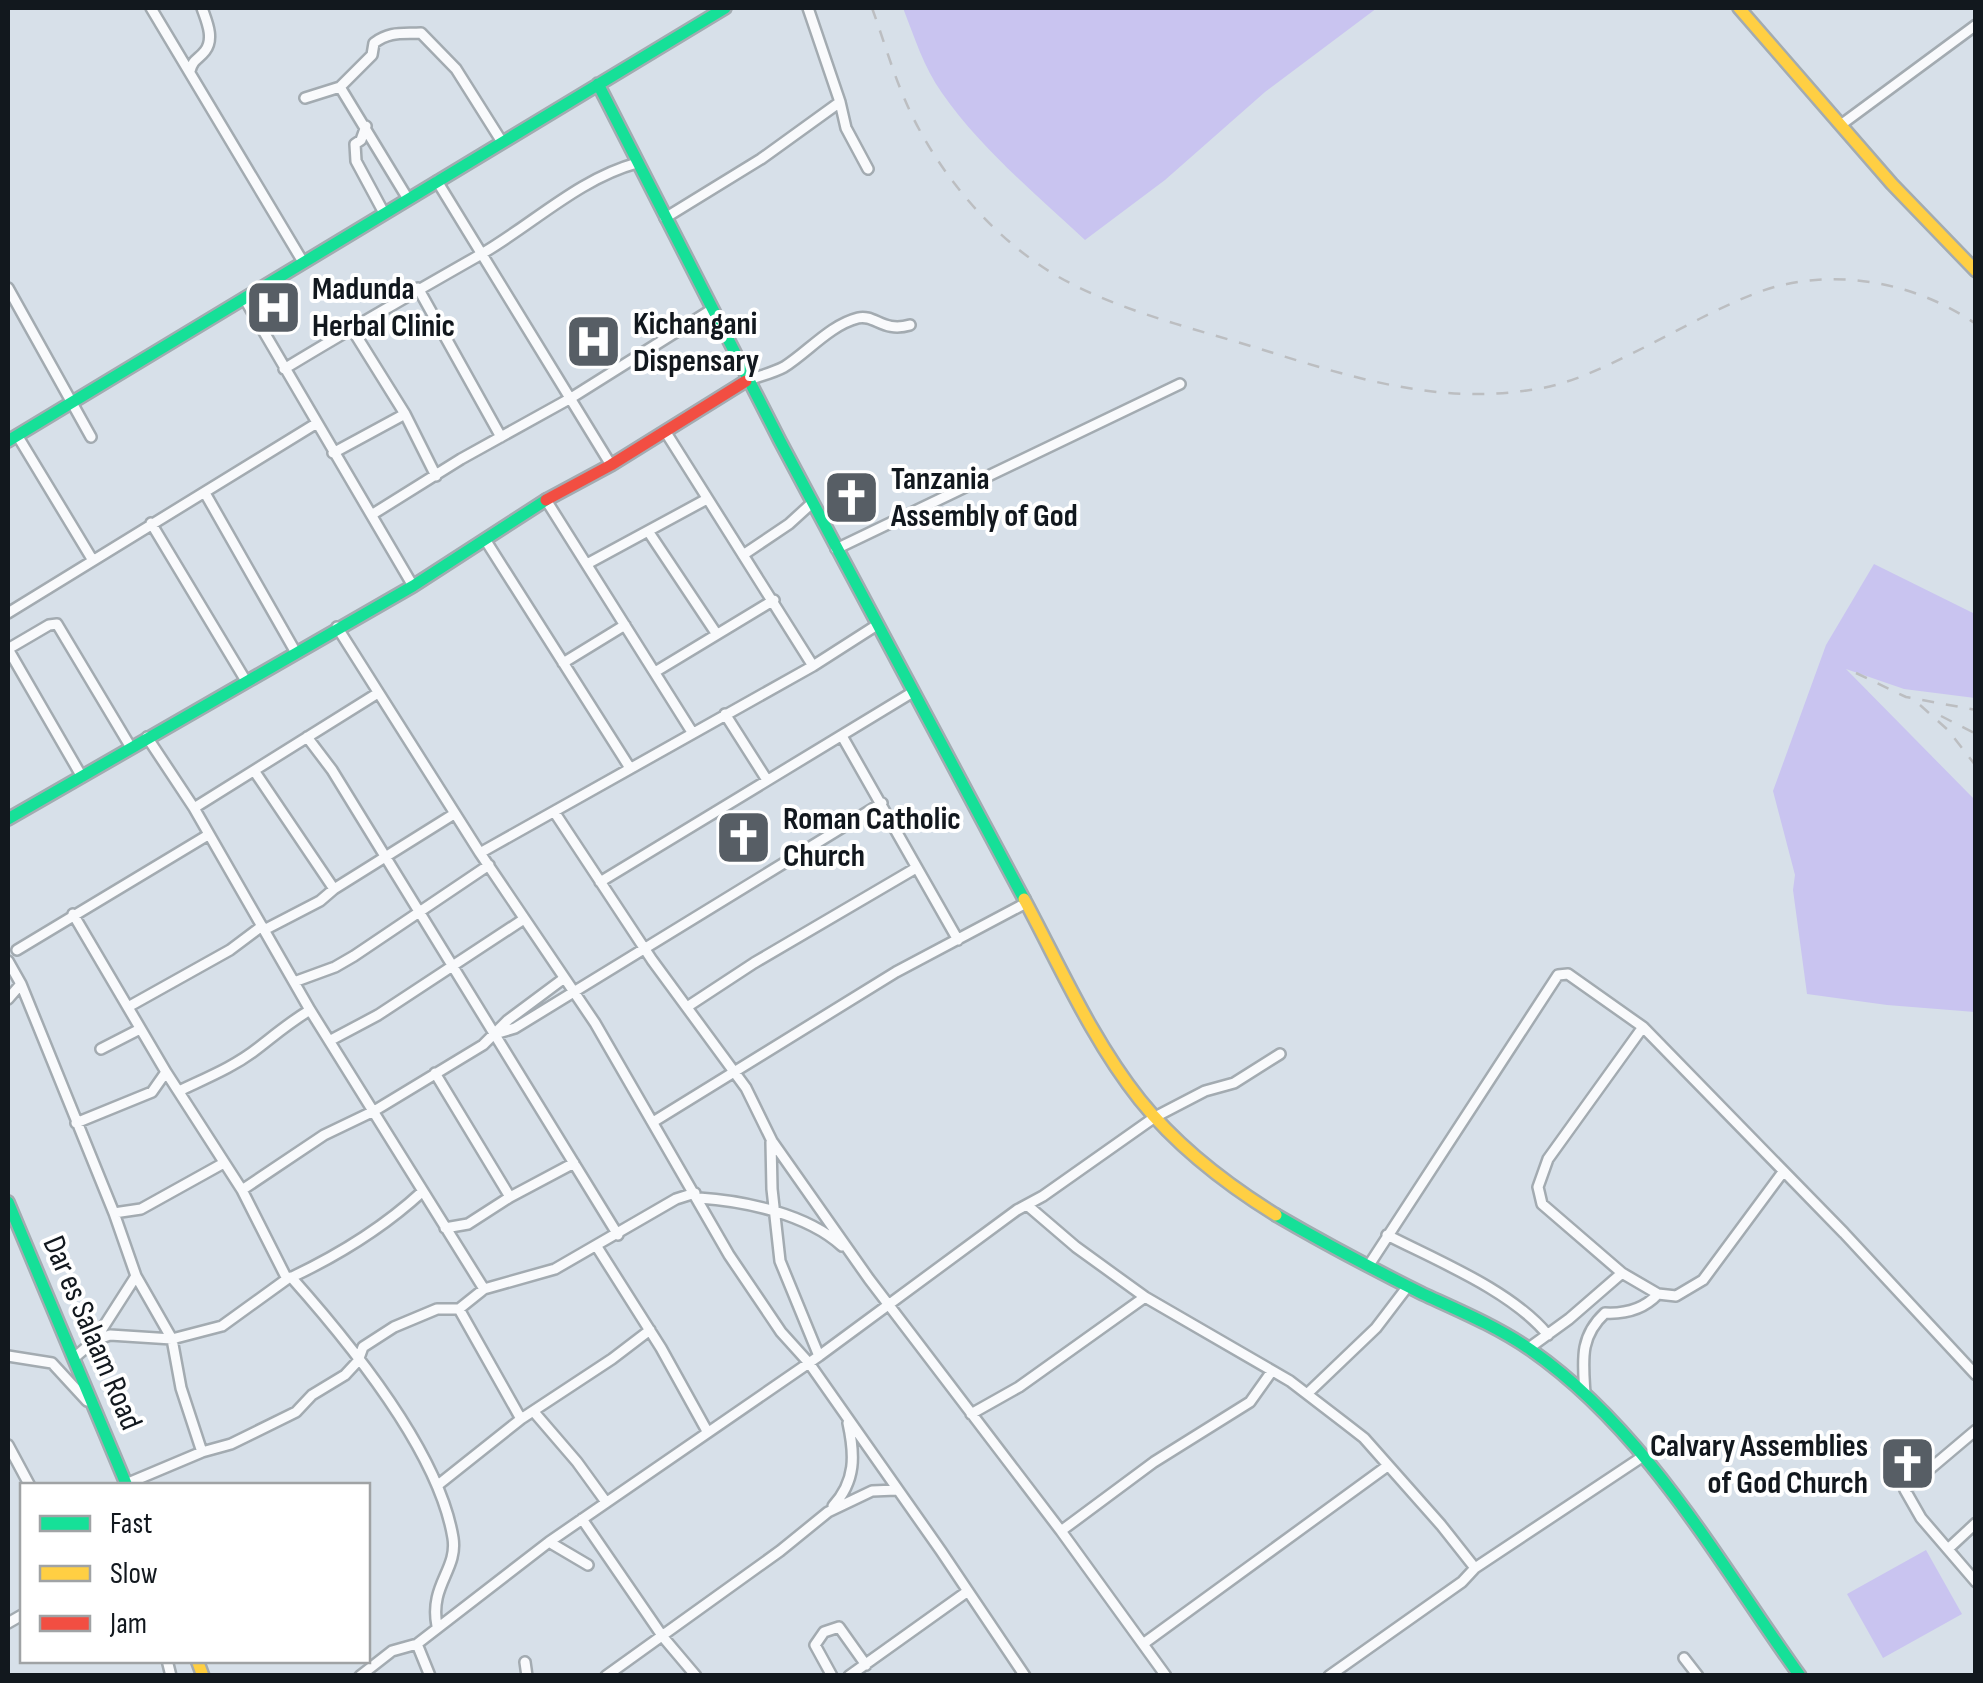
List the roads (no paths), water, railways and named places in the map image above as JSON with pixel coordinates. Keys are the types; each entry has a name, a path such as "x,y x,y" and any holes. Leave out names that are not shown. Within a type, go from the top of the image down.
{"main road":[{"path":"12,438 726,8"},
{"path":"1739,8 1892,184 1976,271"},
{"path":"598,84 746,380 912,692 1108,1050 1155,1117 1210,1171 1241,1194 1529,1348 1585,1394 1642,1457 1800,1676"},
{"path":"8,818 413,586 546,500 611,465 746,380"},
{"name":"Dar es Salaam Road","path":"8,1202 125,1483"}],"street":[{"path":"152,8 303,262"},
{"path":"190,72 195,58 205,51 209,41 202,8"},
{"path":"808,8 846,128 868,169"},
{"path":"1842,124 1976,26"},
{"path":"304,98 340,86 372,54 374,42 381,37 396,32 421,33 456,68 502,142"},
{"path":"340,86 408,198"},
{"path":"665,218 823,117 840,102"},
{"path":"823,117 846,128"},
{"path":"366,126 364,136 354,144 354,155 384,214"},
{"path":"284,369 481,255 593,180 637,163"},
{"path":"438,181 611,465"},
{"path":"8,288 91,437"},
{"path":"418,288 501,438"},
{"path":"244,298 413,586"},
{"path":"374,514 542,412 572,398 711,310"},
{"path":"746,380 786,366 827,335 859,318 896,329 910,325"},
{"path":"352,329 436,476"},
{"path":"836,549 1180,384"},
{"path":"333,452 404,414"},
{"path":"8,613 317,423"},
{"path":"665,431 813,666"},
{"path":"12,438 92,559"},
{"path":"204,493 295,651"},
{"path":"587,564 707,499"},
{"path":"546,500 692,732"},
{"path":"743,554 790,524 812,503"},
{"path":"151,523 246,680"},
{"path":"648,531 716,633"},
{"path":"486,540 630,768"},
{"path":"655,672 774,600"},
{"path":"82,777 8,649 57,624 130,746"},
{"path":"563,664 625,625"},
{"path":"480,853 813,666 877,625"},
{"path":"338,627 454,814 595,1023 729,1254 1025,1676"},
{"path":"600,882 912,692"},
{"path":"194,808 378,693"},
{"path":"725,714 767,780"},
{"path":"842,736 958,940"},
{"path":"307,737 332,770 618,1236"},
{"path":"147,738 194,808 310,1010 484,1289"},
{"path":"255,772 334,888"},
{"path":"495,1034 515,1028 882,803"},
{"path":"555,813 758,1107 772,1141 887,1304 1166,1676"},
{"path":"128,1007 264,928 320,901 334,888 454,814"},
{"path":"17,950 208,834"},
{"path":"294,982 335,967 488,865"},
{"path":"688,1008 754,963 916,868"},
{"path":"653,1122 896,972 1026,902"},
{"path":"73,914 222,1164 242,1190 289,1278 358,1361 438,1484 453,1541 452,1556 433,1606 437,1626"},
{"path":"331,1040 378,1015 524,919"},
{"path":"8,961 114,1213 136,1276 172,1339 180,1388 202,1452"},
{"path":"1369,1265 1558,975 1568,974 1643,1027 1976,1375"},
{"path":"242,1190 324,1135 374,1111 483,1045 508,1020 562,979"},
{"path":"8,998 20,984"},
{"path":"179,1091 226,1069 279,1028 310,1010"},
{"path":"1643,1027 1548,1159 1538,1187 1542,1204 1622,1273 1658,1294 1676,1296 1698,1286 1783,1172"},
{"path":"101,1048 140,1028"},
{"path":"360,1676 392,1651 417,1644 549,1542 1155,1117 1205,1091 1234,1082 1280,1054"},
{"path":"76,1123 152,1092 166,1072"},
{"path":"436,1073 510,1197"},
{"path":"772,1141 780,1262 819,1356"},
{"path":"445,1228 468,1224 574,1163"},
{"path":"114,1213 141,1210 222,1164"},
{"path":"95,1340 110,1335 172,1339 222,1326 289,1278 336,1256 390,1221 423,1191"},
{"path":"131,1483 202,1452 231,1444 296,1412 312,1395 346,1375 363,1347 394,1326 437,1310 459,1309 484,1289 555,1269 676,1199 697,1196 776,1213 832,1237 855,1258"},
{"path":"1027,1205 1144,1297 1272,1372 1364,1438 1442,1525 1474,1568"},
{"path":"1387,1235 1486,1287 1532,1318 1548,1336"},
{"path":"597,1247 707,1431"},
{"path":"1529,1348 1622,1273"},
{"path":"74,1358 95,1340 136,1276"},
{"path":"1306,1394 1376,1328 1408,1286"},
{"path":"1585,1394 1582,1349 1600,1318 1604,1313 1643,1308 1658,1294"},
{"path":"971,1414 1018,1387 1144,1297"},
{"path":"459,1309 521,1419"},
{"path":"1575,1314 1600,1318"},
{"path":"438,1484 521,1419 650,1330"},
{"path":"8,1356 52,1363 95,1409"},
{"path":"1060,1530 1154,1462 1250,1402 1272,1372"},
{"path":"534,1412 578,1462 606,1502"},
{"path":"606,1676 780,1552 828,1512 843,1495 852,1472 853,1448 846,1416"},
{"path":"1976,1430 1905,1490 1915,1510 1976,1582"},
{"path":"8,1445 28,1483"},
{"path":"1334,1674 1462,1582 1474,1568 1642,1457"},
{"path":"1143,1644 1386,1466"},
{"path":"828,1512 872,1491 896,1490"},
{"path":"582,1519 663,1637 696,1676"},
{"path":"1948,1549 1976,1522"},
{"path":"549,1542 588,1566"},
{"path":"849,1676 968,1591"},
{"path":"832,1676 814,1645 824,1632 839,1628 866,1665"},
{"path":"417,1644 430,1676"},
{"path":"1684,1658 1698,1676"},
{"path":"525,1662 527,1676"}],"railway":[{"path":"872,8 905,100 934,154 972,205 1019,249 1070,283 1118,304 1334,371 1398,386 1463,394 1545,387 1602,368 1759,292 1814,280 1843,279 1899,288 1952,309 1976,324"},
{"path":"1856,673 1906,697 1976,710"},
{"path":"1920,705 1948,730 1976,766"},
{"path":"1941,716 1976,734"}],"place":[{"name":"Madunda Herbal Clinic","path":"273,307"},
{"name":"Kichangani Dispensary","path":"594,342"},
{"name":"Tanzania Assembly of God","path":"852,497"},
{"name":"Roman Catholic Church","path":"744,837"},
{"name":"Calvary Assemblies of God Church","path":"1907,1464"}]}
